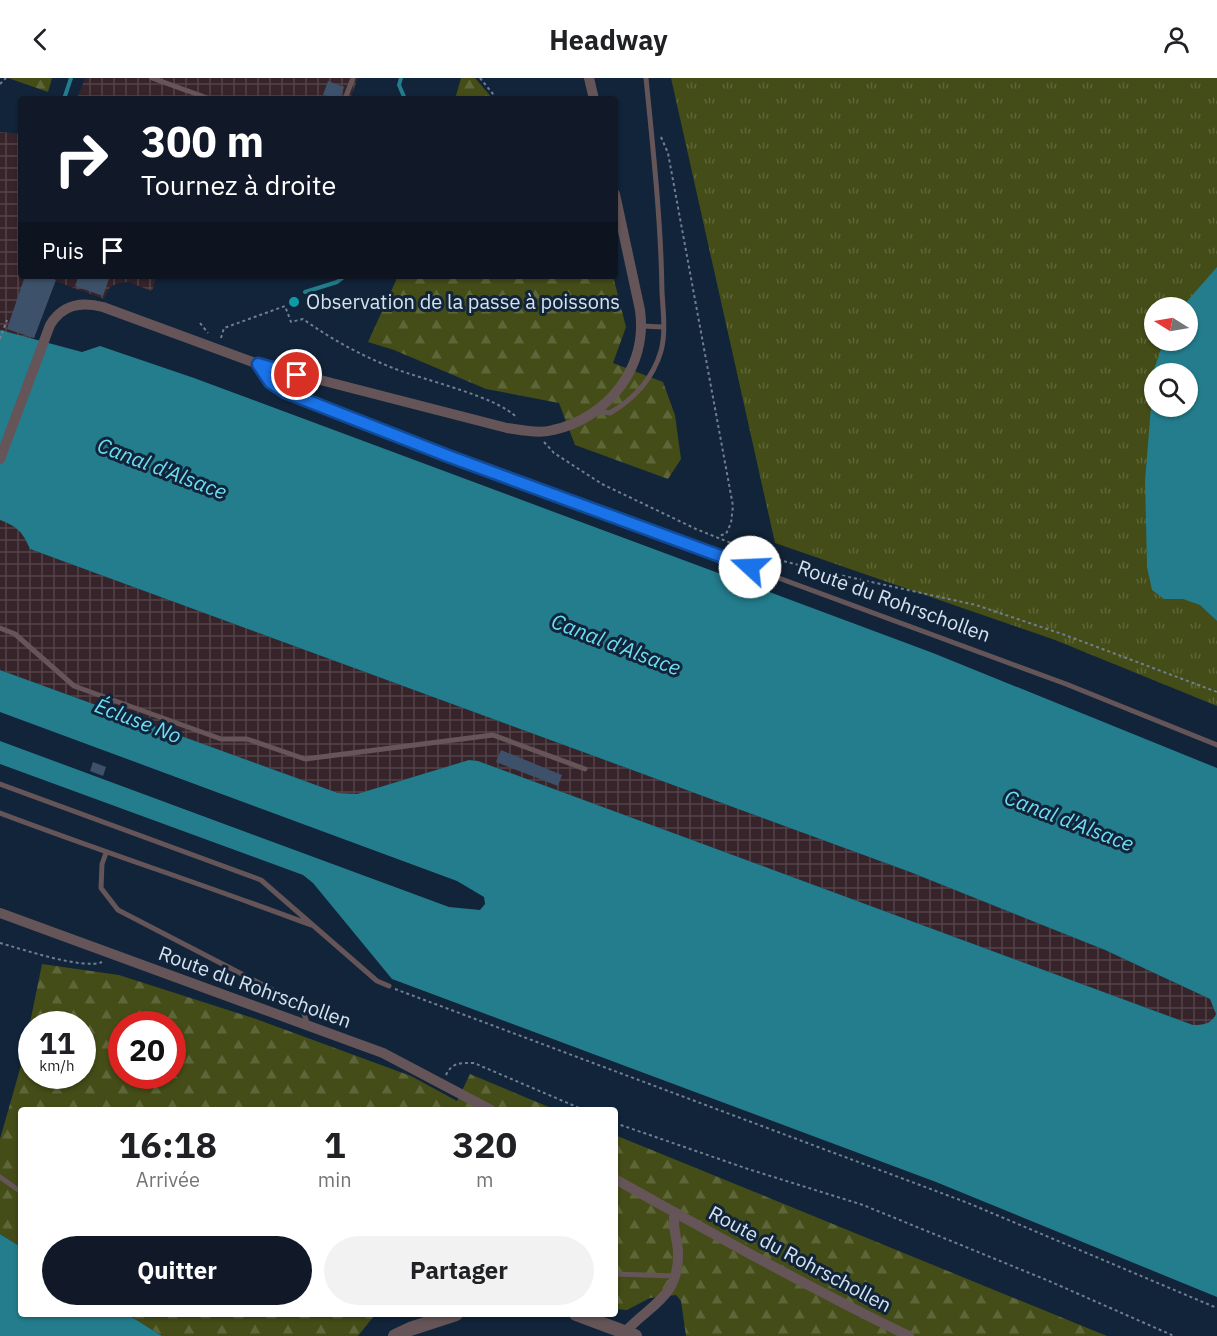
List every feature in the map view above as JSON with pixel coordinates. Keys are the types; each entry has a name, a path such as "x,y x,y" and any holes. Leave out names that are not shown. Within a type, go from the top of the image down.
{"street":[{"path":"589,78 593,96"},
{"path":"0,459 47,332 60,312 76,304 84,303 103,307 194,341 216,345 258,364 520,430 551,431 575,424 598,411 618,392 632,369 638,350 642,326 618,209"},
{"name":"Route du Rohrschollen","path":"0,913 382,1053 486,1107"},
{"name":"Route du Rohrschollen","path":"618,1181 849,1307 909,1336"},
{"path":"584,1317 631,1334 635,1322 660,1303 675,1276 678,1242 672,1221 675,1212"},
{"path":"395,1336 446,1317"}],"lane":[{"path":"153,78 202,96"},
{"path":"346,96 353,78"},
{"path":"598,411 610,413 640,391 654,369 661,350 662,270 646,78"},
{"path":"642,326 663,327"},
{"name":"Route du Rohrschollen","path":"258,364 270,382 285,392 448,456 1066,684 1217,745"},
{"path":"0,628 15,634 74,686 221,739 247,739 305,759 493,735 585,768"},
{"path":"0,784 261,880 377,981 388,986"},
{"path":"0,813 315,927"},
{"path":"106,853 102,864 101,888 118,910 294,1001 304,1014 309,1027"},
{"path":"0,1177 18,1190"},
{"path":"618,1274 675,1276"}],"path":[{"path":"0,84 6,78"},
{"path":"480,78 495,96"},
{"path":"651,130 662,138 668,153 733,506 731,523 726,534 718,536"},
{"path":"216,345 224,328 285,306 291,322 303,319 363,356 504,408 517,418 520,430"},
{"path":"0,339 7,320"},
{"path":"538,432 544,443 554,453 575,468 696,529 736,545 779,560 976,605 1065,635 1217,692"},
{"path":"0,943 75,963 98,964 116,955"},
{"path":"388,986 968,1203 1217,1308"},
{"path":"442,1083 448,1070 457,1063 474,1063 577,1107"},
{"path":"618,1124 748,1169 863,1205 1049,1281 1174,1336"}],"shaded area":[{"path":"85,78 358,78 351,96 78,96"},
{"path":"0,132 18,134 18,279 156,279 152,291 128,282 119,283 110,287 104,299 55,281 0,431"},
{"path":"0,520 16,526 30,549 910,872 1105,950 1210,999 1216,1013 1213,1020 1204,1025 1193,1025 478,761 469,760 357,794 338,793 0,670"}],"green space":[{"path":"8,78 52,78 48,92"},
{"path":"461,78 475,78 490,96 456,96"},
{"path":"671,78 1217,78 1217,706 1055,640 775,543"},
{"path":"397,279 614,279 626,327 613,363 663,382 675,415 681,459 668,479 575,445 559,403 486,389 394,350 368,342"},
{"path":"42,964 119,975 253,1018 411,1076 457,1101 470,1074 549,1107 18,1107 18,1245 0,1234 0,1139 18,1076 18,1089 96,1089 96,1011 32,1011"},
{"path":"618,1136 1107,1336 686,1336 681,1301 676,1295 650,1298 627,1310 618,1309"},
{"path":"132,1317 373,1317 358,1336 162,1336"}],"water":[{"path":"1217,267 1217,621 1200,605 1183,599 1164,599 1152,590 1147,567 1145,481 1150,417 1198,417 1198,363 1156,363 1160,351 1198,351 1198,297 1191,297"},
{"path":"0,330 82,352 100,346 194,378 933,653 1217,768 1217,1297 936,1182 392,979 313,883 303,875 0,764 0,741 449,907 480,910 485,904 484,897 457,881 0,712 0,670 338,793 357,794 469,760 478,761 1193,1025 1207,1023 1216,1014 1210,999 1105,950 910,872 30,549 19,530 0,520"},
{"path":"0,1234 18,1245 18,1317 132,1317 162,1336 0,1336"}],"building":[{"path":"328,81 344,87 341,96 323,95"},
{"path":"24,279 56,280 34,338 7,329"},
{"path":"78,279 109,279 103,296 75,286"},
{"path":"501,750 562,775 558,786 496,762"},
{"path":"93,762 106,767 103,776 90,771"}],"waterway":[{"path":"65,96 71,78"},
{"path":"401,78 399,85 404,96"},
{"path":"305,292 341,279"}],"place":[{"name":"Observation de la passe à poissons","path":"294,302"}],"route":[{"path":"297,375 258,364 270,382 285,392 448,456 750,567"}],"water label":[{"name":"Canal d'Alsace","path":"162,469"},
{"name":"Canal d'Alsace","path":"616,645"},
{"name":"Écluse No","path":"138,721"},
{"name":"Canal d'Alsace","path":"1069,821"}]}
